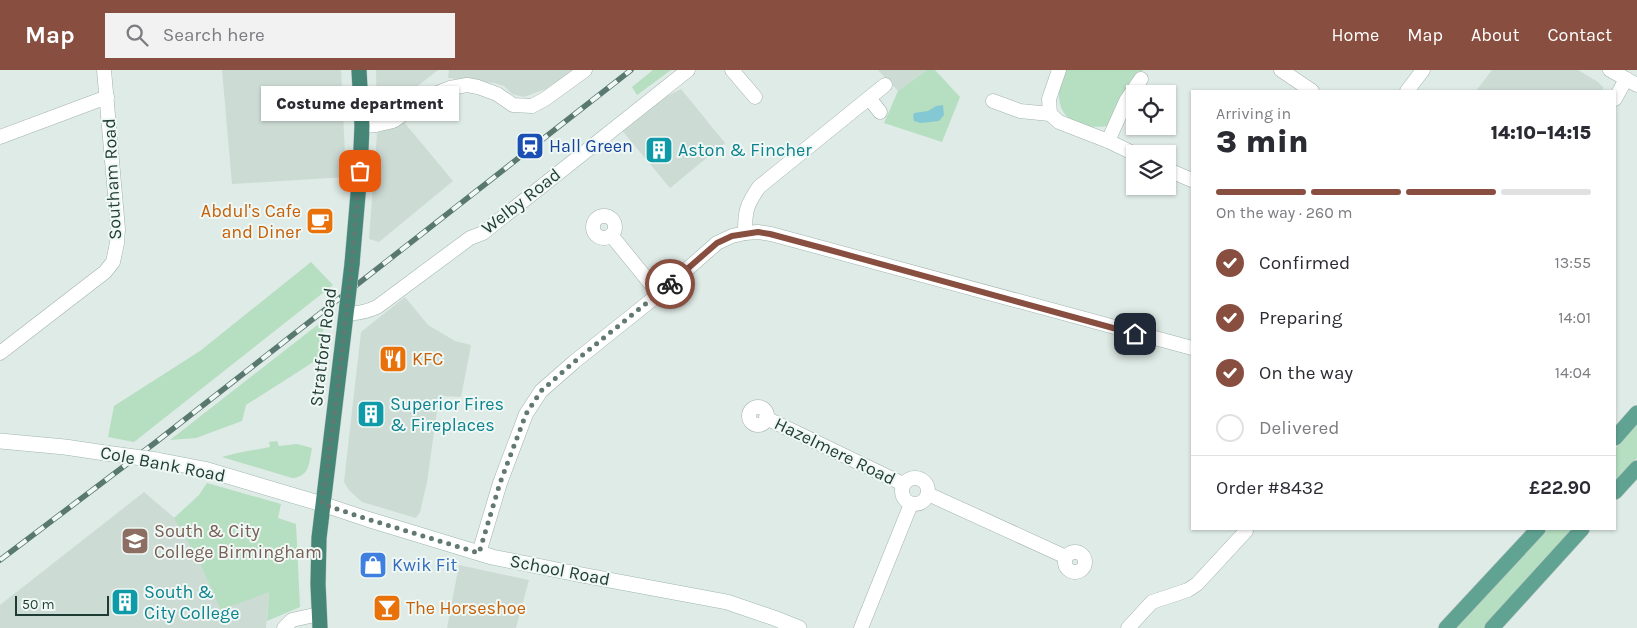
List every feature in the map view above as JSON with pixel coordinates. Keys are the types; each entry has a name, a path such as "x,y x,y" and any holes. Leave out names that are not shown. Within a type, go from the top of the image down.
{"highway":[{"name":"Stratford Road","path":"319,621 319,538 322,504 337,396 360,171 362,126 359,70"}],"main road":[{"path":"1616,437 1637,413"},
{"name":"Cole Bank Road","path":"0,441 65,446 204,469 322,504"},
{"path":"1616,491 1637,468"},
{"name":"School Road","path":"322,504 479,553 582,575 727,602 800,628"},
{"path":"1446,628 1537,530"},
{"path":"1492,628 1581,530"}],"street":[{"name":"Southam Road","path":"0,353 105,272 113,262 118,229 104,70"},
{"path":"362,126 393,121 430,96 450,88 478,87 497,94 513,105 532,106 545,100 584,70"},
{"name":"Welby Road","path":"346,310 358,314 378,307 470,238 484,233 688,70"},
{"path":"732,70 756,97"},
{"path":"1050,114 1049,99 1059,70"},
{"path":"1281,70 1311,90"},
{"path":"1408,90 1423,70"},
{"path":"1611,70 1631,82 1616,98"},
{"path":"1108,142 1126,101 1145,74"},
{"path":"746,233 746,211 751,198 759,187 885,85"},
{"path":"0,138 107,97"},
{"path":"869,98 880,112"},
{"path":"993,101 1020,111 1050,114 1059,122 1126,150"},
{"path":"1176,173 1191,180"},
{"path":"479,553 500,483 526,414 541,391 659,294 717,243 732,236 758,232 770,234 1191,348"},
{"path":"611,235 659,294"},
{"name":"Hazelmere Road","path":"766,418 904,484"},
{"name":"Hazelmere Road","path":"911,478 920,479 927,485 928,494 926,498 920,504 910,504 902,496 904,484 911,478"},
{"name":"Hazelmere Road","path":"928,494 1066,557"},
{"path":"861,628 910,504"},
{"path":"1128,628 1152,602 1188,590 1197,584 1246,531"},
{"path":"284,628 292,620 319,621"}],"shaded area":[{"path":"222,70 341,70 346,177 232,184"},
{"path":"376,70 438,70 391,107 377,107"},
{"path":"449,70 572,70 546,89 524,97 512,94 504,86 494,83 448,78"},
{"path":"878,70 927,70 898,91"},
{"path":"1492,70 1578,70 1603,87 1603,90 1477,90"},
{"path":"681,89 725,143 670,188 620,128 654,103"},
{"path":"403,121 453,181 379,242 369,239 377,133"},
{"path":"405,297 428,325 455,341 471,345 461,397 439,396 427,482 420,512 416,518 362,502 349,490 344,482 361,332"},
{"name":"South & City College Birmingham","path":"144,492 177,520 199,561 269,592 266,628 0,628 0,605"},
{"path":"459,565 529,580 516,628 447,628"}],"green space":[{"path":"653,70 671,70 637,95 632,87"},
{"path":"927,70 935,70 960,97 942,142 884,123 898,91"},
{"path":"1066,70 1143,70 1126,85 1107,126 1093,127 1081,125 1065,114 1060,105 1061,83"},
{"path":"311,262 333,285 134,442 108,437 114,406 200,351"},
{"path":"325,319 318,359 246,405 242,421 196,438 170,440"},
{"path":"1637,424 1637,458 1616,482 1616,448"},
{"path":"277,441 279,446 297,444 312,448 308,468 302,475 292,478 222,457 270,447 269,442"},
{"path":"207,483 281,504 278,518 296,524 300,607 267,621 269,592 221,610 199,561 174,518 199,495"},
{"path":"1545,530 1574,530 1485,628 1457,628"}],"water":[{"path":"943,105 944,115 939,121 921,123 914,121 914,113 928,111 936,106"}],"railway":[{"path":"0,560 156,442 631,70"}],"way so far":[{"path":"360,171 337,396 322,504 479,553 500,483 526,414 541,391 670,284"}],"place":[{"name":"Hall Green","path":"530,146"},
{"name":"Aston & Fincher","path":"659,150"},
{"name":"Costume department","path":"360,171"},
{"name":"Abdul's Cafe and Diner","path":"320,221"},
{"name":"KFC","path":"393,359"},
{"name":"Superior Fires & Fireplaces","path":"371,414"},
{"name":"South & City College Birmingham","path":"135,541"},
{"name":"Kwik Fit","path":"373,565"},
{"name":"South & City College","path":"125,602"},
{"name":"The Horseshoe","path":"387,608"}],"route":[{"path":"670,284 717,243 732,236 758,232 1135,334"}]}
